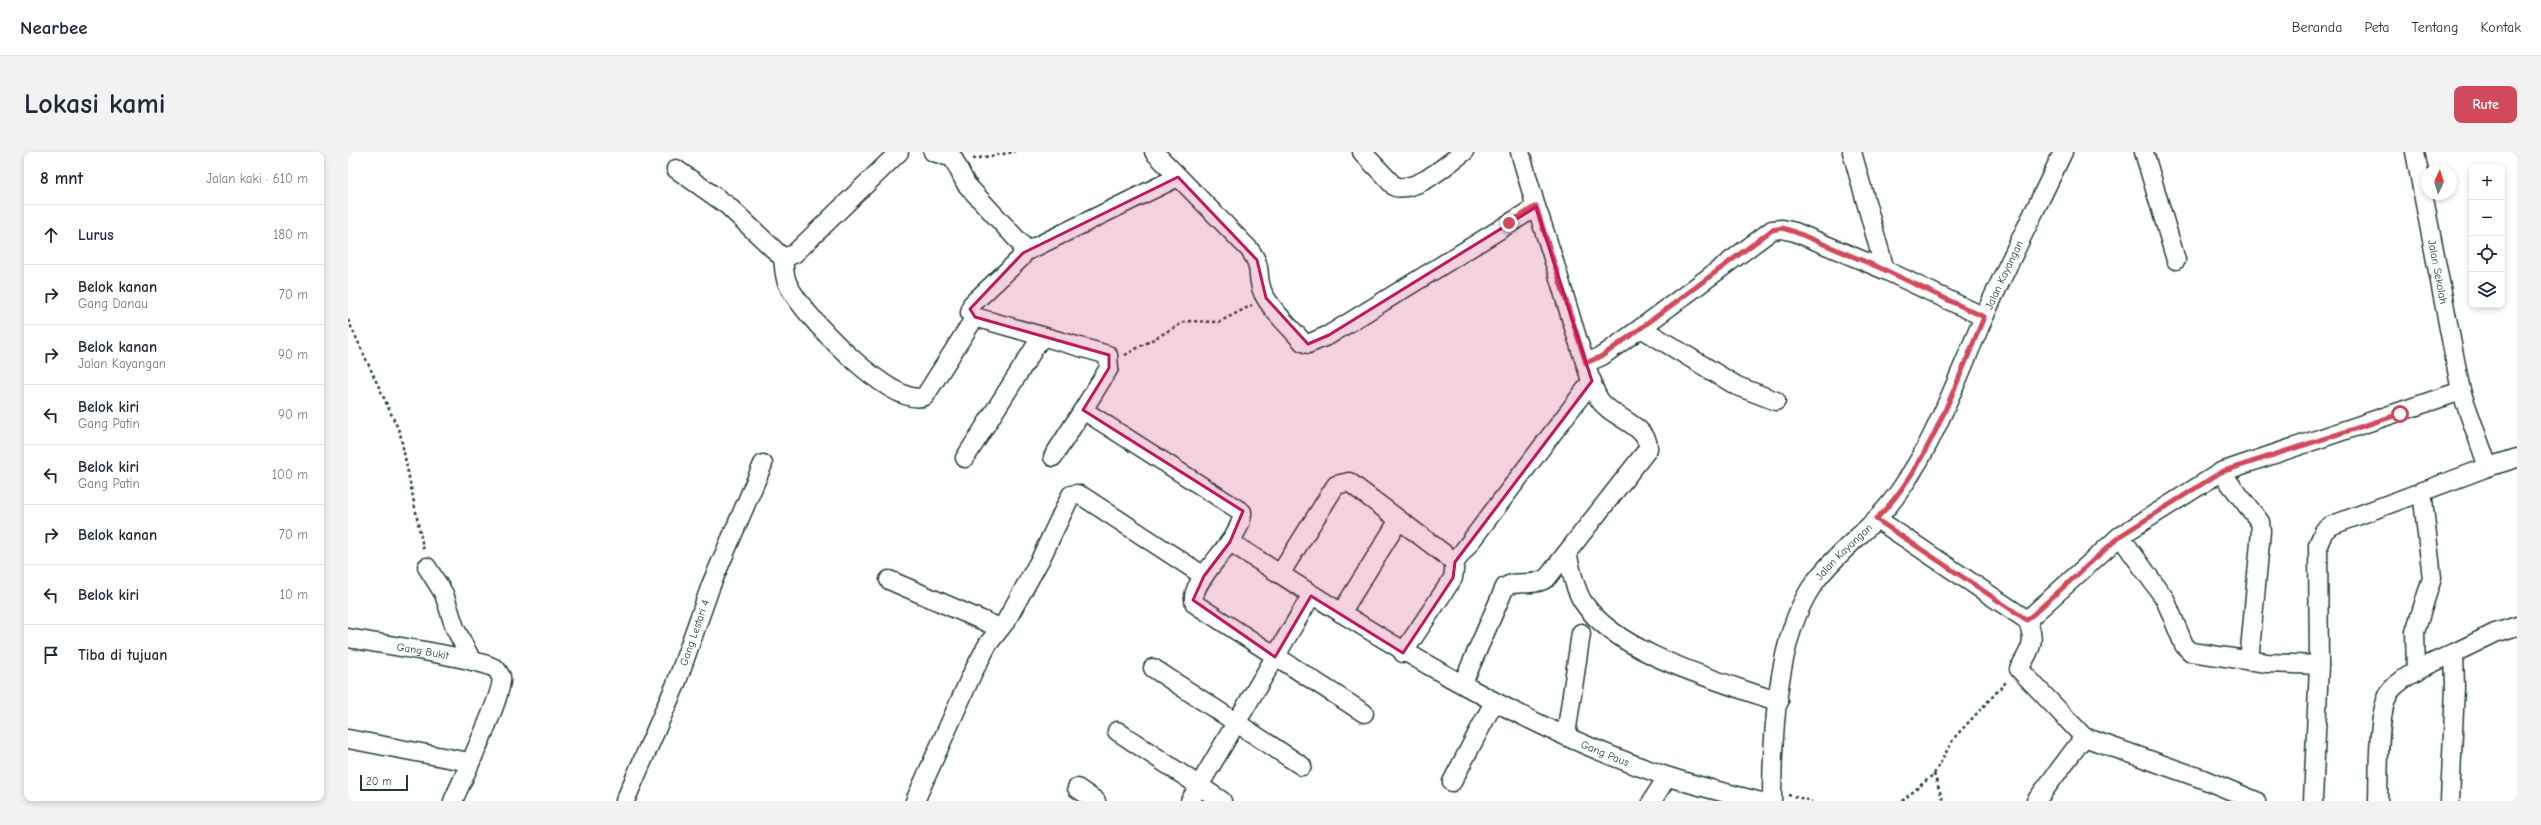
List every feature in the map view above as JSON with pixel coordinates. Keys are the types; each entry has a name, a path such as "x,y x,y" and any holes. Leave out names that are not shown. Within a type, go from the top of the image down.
{"street":[{"path":"783,258 794,254 899,152"},
{"path":"933,152 953,158 966,184 1023,246 1021,258 972,304 970,313 975,317 1108,355 1110,363 1084,410 1053,458"},
{"path":"1154,152 1257,260 1260,283 1266,298 1303,342 1312,343 1328,335 1536,206"},
{"path":"1362,152 1395,187 1402,188 1413,186 1464,152"},
{"path":"1463,683 1505,587 1514,583 1526,585 1539,583 1546,578 1648,449 1648,441 1640,430 1607,409 1598,398 1520,152"},
{"path":"1852,152 1885,270"},
{"name":"Jalan Kayangan","path":"1772,796 1774,746 1788,642 1802,601 1830,564 1876,519 1902,489 1942,417 1984,317 2063,152"},
{"path":"2144,152 2176,260"},
{"name":"Jalan Sekolah","path":"2415,152 2461,392 2488,466"},
{"path":"676,169 727,205 783,258 787,281 825,334 861,368 904,395 917,399 925,396 975,317"},
{"path":"1023,253 1178,177"},
{"path":"1586,363 1602,356 1772,230 1782,228 1795,232 1885,270 1984,317"},
{"path":"1641,328 1737,386 1776,401"},
{"path":"965,458 1042,336"},
{"path":"1403,653 1453,578 1455,562 1592,381"},
{"path":"2027,620 2120,536 2221,472 2461,392"},
{"path":"1084,410 1240,509 1242,519 1230,542 1204,576 1194,596 1195,604 1364,713"},
{"path":"2313,801 2320,665 2318,545 2324,531 2330,526 2488,466 2517,458"},
{"name":"Gang Lestari 4","path":"625,801 676,684 711,585 762,464"},
{"path":"2221,472 2260,522 2249,661"},
{"path":"1280,574 1340,483 1349,482 1455,562"},
{"path":"2416,672 2415,632 2432,578 2422,491"},
{"path":"915,801 972,674 988,644 1000,628 1041,558 1071,495 1074,494 1082,496 1204,576"},
{"path":"1876,519 2027,620 2033,637 2029,651 2018,669 2084,737 2202,779 2256,801"},
{"path":"1341,613 1399,520"},
{"path":"2120,536 2165,599 2187,649 2197,654 2249,661 2293,666 2320,665"},
{"name":"Gang Paus","path":"1230,542 1311,596 1341,613 1403,653 1463,683 1494,702 1566,735 1667,777 1757,801"},
{"path":"1567,552 1582,600 1602,624 1647,652 1779,702"},
{"path":"427,567 444,594 455,628 472,661"},
{"path":"889,580 1000,628"},
{"path":"1190,801 1311,596"},
{"path":"2378,801 2384,702 2392,688 2416,672 2454,653 2495,633 2517,626"},
{"path":"1566,735 1581,633"},
{"name":"Gang Bukit","path":"348,638 472,661 497,670 500,676 501,684 469,762"},
{"path":"2450,801 2455,687 2454,653"},
{"path":"1153,668 1302,766"},
{"path":"1452,782 1494,702"},
{"path":"1117,731 1222,801"},
{"path":"2045,798 2084,737"},
{"path":"348,739 469,762 453,801"},
{"path":"1652,801 1667,777"},
{"path":"1077,788 1096,801"}],"path":[{"path":"953,158 987,159 1015,152"},
{"path":"1110,363 1186,321 1219,322 1266,298"},
{"path":"348,320 400,433 427,567"},
{"path":"1902,801 1934,774 1954,738 2018,669"},
{"path":"1934,774 1943,801"},
{"path":"1772,796 1812,801"}],"highlighted area":[{"path":"1178,177 1257,260 1266,298 1308,344 1329,335 1536,207 1592,381 1455,562 1453,578 1403,653 1311,596 1275,657 1193,600 1204,576 1230,542 1243,511 1083,410 1109,368 1109,355 975,317 970,309 1023,253"}],"route":[{"path":"1509,223 1536,206 1544,226 1586,363 1602,356 1772,230 1782,228 1795,232 1885,270 1984,317 1942,417 1902,489 1882,514 1876,519 2027,620 2120,536 2221,472 2400,414"}]}
